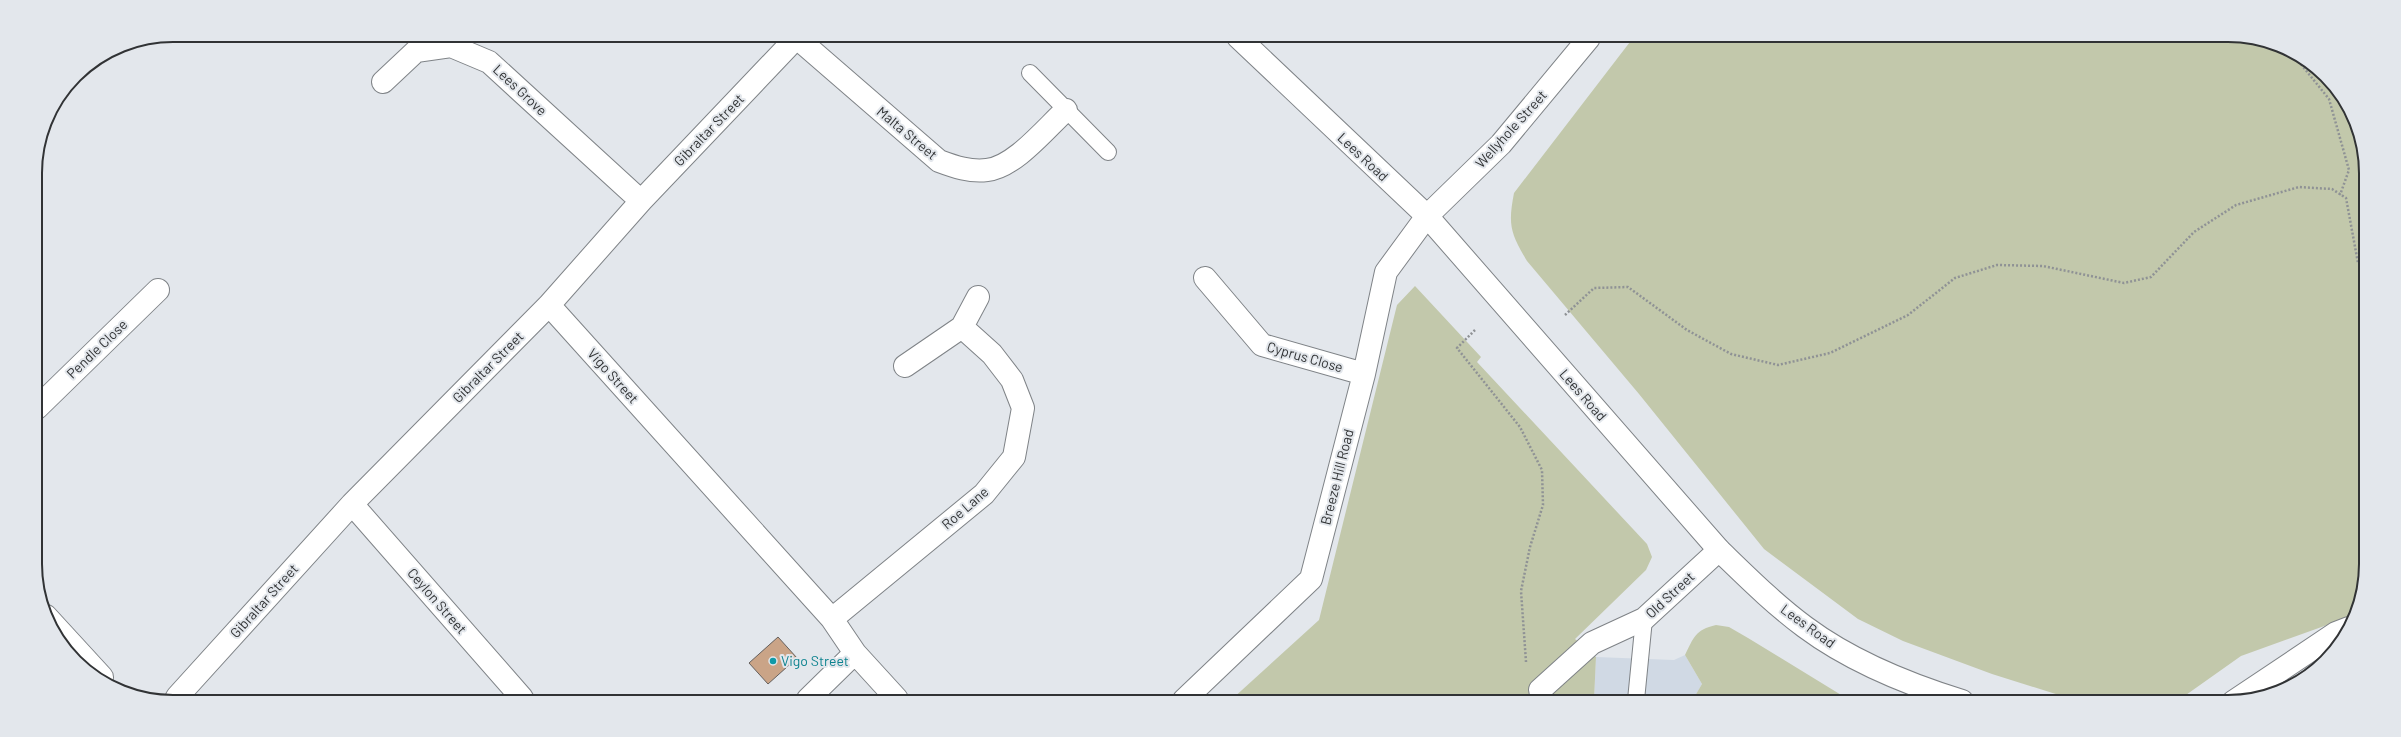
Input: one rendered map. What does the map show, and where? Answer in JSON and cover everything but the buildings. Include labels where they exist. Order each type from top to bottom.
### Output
[{"type":"street","name":"Gibraltar Street","points":[[179,695],[352,504],[549,305],[641,201],[792,42]]},
{"type":"street","name":"Malta Street","points":[[803,42],[940,161],[961,169],[988,170],[1014,158],[1066,110]]},
{"type":"street","name":"Lees Road","points":[[1243,42],[1427,216],[1719,550],[1805,628],[1833,646],[1897,678],[1945,695]]},
{"type":"street","name":"Wellyhole Street","points":[[1427,216],[1501,144],[1586,42]]},
{"type":"street","name":"Lees Grove","points":[[383,82],[416,51],[451,46],[489,62],[641,201]]},
{"type":"street","name":"Breeze Hill Road","points":[[1189,695],[1311,579],[1364,374],[1386,272],[1427,216]]},
{"type":"street","name":"Cyprus Close","points":[[1205,278],[1262,344],[1364,374]]},
{"type":"street","name":"Pendle Close","points":[[42,403],[158,290]]},
{"type":"street","points":[[905,366],[962,327],[978,296]]},
{"type":"street","name":"Vigo Street","points":[[549,305],[832,619],[855,653],[893,695]]},
{"type":"street","name":"Roe Lane","points":[[832,619],[984,494],[1014,457],[1022,408],[1012,380],[992,354],[962,327]]},
{"type":"street","name":"Ceylon Street","points":[[352,504],[519,695]]},
{"type":"street","name":"Old Street","points":[[1540,690],[1592,643],[1644,619],[1719,550]]},
{"type":"street","points":[[2246,693],[2340,631]]},
{"type":"street","points":[[62,633],[95,670]]},
{"type":"street","points":[[812,695],[855,653]]},
{"type":"lane","points":[[1030,73],[1108,152]]},
{"type":"lane","points":[[1636,695],[1644,619]]},
{"type":"path","points":[[2301,64],[2329,99],[2350,170],[2340,195]]},
{"type":"path","points":[[1565,315],[1594,288],[1628,287],[1687,330],[1731,354],[1778,365],[1830,353],[1908,315],[1955,278],[1997,265],[2044,266],[2124,283],[2151,277],[2194,232],[2236,205],[2299,187],[2332,189],[2346,198],[2359,263]]},
{"type":"path","points":[[1475,330],[1457,348],[1520,428],[1542,470],[1543,505],[1530,547],[1521,591],[1526,667]]},
{"type":"shaded area","points":[[1685,655],[1702,684],[1696,695],[1594,695],[1596,657],[1674,660]]},
{"type":"green space","points":[[1630,42],[2228,42],[2262,46],[2294,59],[2321,80],[2337,100],[2346,115],[2352,131],[2359,164],[2359,564],[2355,598],[2348,618],[2241,656],[2186,695],[2059,695],[1992,674],[1903,641],[1858,619],[1764,549],[1639,394],[1527,261],[1517,243],[1512,228],[1511,213],[1514,193]]},
{"type":"green space","points":[[1415,286],[1481,357],[1477,362],[1647,544],[1652,557],[1646,570],[1575,639],[1596,657],[1594,695],[1236,695],[1319,620],[1397,305]]},
{"type":"green space","points":[[1716,625],[1729,627],[1841,695],[1696,695],[1702,684],[1685,655],[1696,635],[1709,627]]},
{"type":"place","name":"Vigo Street","points":[[773,661]]}]
